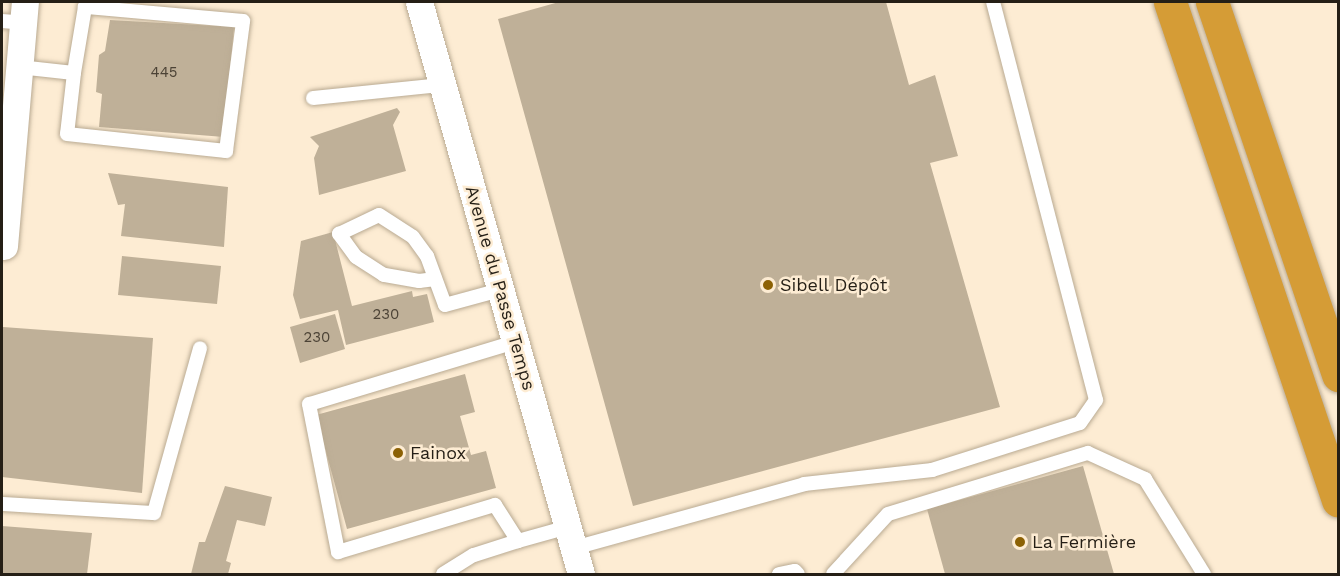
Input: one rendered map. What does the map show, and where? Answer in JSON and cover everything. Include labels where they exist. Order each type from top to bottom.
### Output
[{"type":"highway","points":[[1170,2],[1338,500]]},
{"type":"highway","points":[[1212,2],[1338,375]]},
{"type":"street","name":"Avenue du Passe Temps","points":[[419,2],[581,574]]},
{"type":"street","points":[[3,254],[7,145],[19,67],[16,15]]},
{"type":"lane","points":[[442,574],[474,555],[518,541],[571,538],[804,484],[932,470],[1080,423],[1096,400],[993,2]]},
{"type":"lane","points":[[85,7],[243,21],[226,151],[67,134],[74,73],[85,7]]},
{"type":"lane","points":[[19,67],[74,73]]},
{"type":"lane","points":[[313,98],[442,85]]},
{"type":"lane","points":[[435,279],[419,281],[384,275],[356,257],[339,234],[379,215],[413,237],[427,256],[445,306],[500,290]]},
{"type":"lane","points":[[515,342],[309,404],[338,552],[495,505],[518,541]]},
{"type":"lane","points":[[2,504],[154,513],[200,348]]},
{"type":"lane","points":[[833,574],[888,513],[1088,453],[1145,479],[1204,574]]},
{"type":"lane","points":[[779,574],[795,571],[798,574]]},
{"type":"building","name":"Sibell Dépôt","points":[[559,2],[886,2],[909,85],[935,75],[958,156],[930,163],[1000,407],[633,506],[498,19]]},
{"type":"building","points":[[110,20],[234,27],[224,137],[99,127],[102,94],[96,92],[99,55],[105,51]]},
{"type":"building","points":[[397,108],[400,112],[393,125],[406,171],[319,195],[314,158],[319,146],[310,137]]},
{"type":"building","points":[[108,173],[228,187],[224,247],[121,236],[125,204],[118,205]]},
{"type":"building","points":[[333,232],[352,306],[412,291],[413,297],[427,294],[434,322],[346,345],[338,310],[300,319],[293,295],[301,241]]},
{"type":"building","points":[[122,256],[221,266],[217,304],[118,295]]},
{"type":"building","points":[[335,314],[345,349],[300,363],[290,327]]},
{"type":"building","points":[[3,327],[153,338],[142,493],[2,477]]},
{"type":"building","name":"Fainox","points":[[465,374],[475,412],[460,416],[471,455],[486,451],[496,488],[347,529],[316,415]]},
{"type":"building","name":"La Fermière","points":[[1083,466],[1114,574],[945,574],[927,509]]},
{"type":"building","points":[[225,486],[272,497],[265,526],[237,520],[226,561],[231,563],[228,574],[191,574],[199,542],[205,542]]},
{"type":"building","points":[[2,526],[92,533],[87,574],[2,574]]},
{"type":"place","name":"Sibell Dépôt","points":[[768,285]]},
{"type":"place","name":"Fainox","points":[[398,453]]},
{"type":"place","name":"La Fermière","points":[[1020,542]]}]
